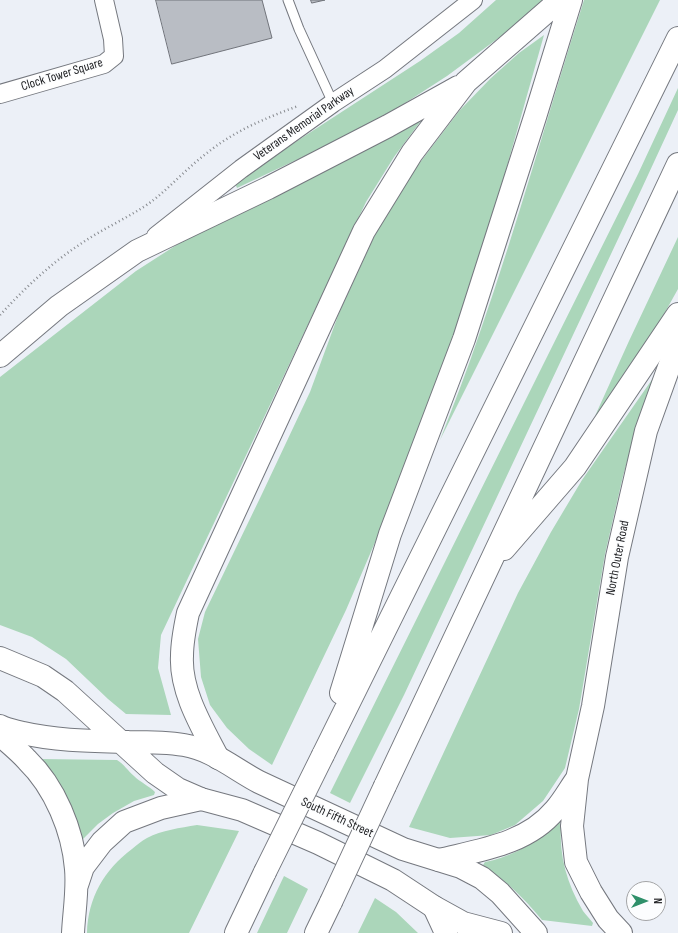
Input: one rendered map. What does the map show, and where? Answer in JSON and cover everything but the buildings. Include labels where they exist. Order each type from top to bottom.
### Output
[{"type":"main road","points":[[0,356],[59,306],[136,251],[268,188],[388,126],[466,82],[562,1]]},
{"type":"main road","points":[[323,755],[390,534],[464,339],[533,125],[562,1]]},
{"type":"main road","points":[[236,933],[678,38]]},
{"type":"main road","points":[[218,758],[191,705],[183,675],[181,657],[184,630],[188,613],[364,231],[412,153],[466,82]]},
{"type":"main road","points":[[316,933],[678,164]]},
{"type":"main road","points":[[486,570],[576,467],[678,314]]},
{"type":"main road","name":"North Outer Road","points":[[621,933],[608,919],[591,892],[576,862],[572,826],[577,779],[593,706],[619,549],[646,431],[678,342]]},
{"type":"main road","points":[[0,658],[43,676],[65,691],[155,773],[178,789],[201,799],[242,810],[318,843],[393,880],[462,924],[501,933]]},
{"type":"main road","name":"South Fifth Street","points":[[0,726],[38,736],[120,742],[160,742],[185,745],[203,750],[260,782],[403,849],[461,868],[482,878],[500,893],[536,933]]},
{"type":"main road","points":[[0,735],[28,760],[46,783],[61,808],[70,836],[76,868],[73,933]]},
{"type":"main road","points":[[439,860],[508,843],[537,827],[555,810],[577,779]]},
{"type":"main road","points":[[76,888],[83,867],[102,842],[124,822],[160,808],[201,799]]},
{"type":"main road","points":[[434,907],[446,933]]},
{"type":"street","name":"Clock Tower Square","points":[[0,94],[104,64],[114,56],[113,39],[104,0]]},
{"type":"street","name":"Veterans Memorial Parkway","points":[[136,251],[241,169],[333,102],[385,69],[473,0]]},
{"type":"lane","points":[[288,0],[299,29],[333,102]]},
{"type":"path","points":[[0,314],[50,266],[82,242],[143,208],[206,153],[231,135],[270,116],[304,103]]},
{"type":"green space","points":[[496,0],[545,0],[508,31],[447,76],[399,107],[328,145],[237,188],[235,183],[420,61],[459,33]]},
{"type":"green space","points":[[584,0],[660,0],[440,440],[471,359],[494,291]]},
{"type":"green space","points":[[544,35],[502,184],[455,334],[400,484],[346,610],[272,765],[249,749],[227,728],[210,705],[201,677],[198,639],[205,612],[310,392],[339,313],[378,228],[415,169],[460,110],[491,78],[519,53]]},
{"type":"green space","points":[[678,88],[678,110],[404,695],[350,803],[330,793],[638,174]]},
{"type":"green space","points":[[426,114],[394,157],[366,202],[161,635],[158,668],[171,715],[126,714],[66,659],[32,637],[0,625],[0,377],[136,271],[203,228]]},
{"type":"green space","points":[[678,237],[678,289],[640,357],[595,416],[629,341]]},
{"type":"green space","points":[[658,371],[640,417],[623,476],[605,554],[579,709],[565,768],[543,801],[515,825],[491,835],[450,838],[409,827],[518,593],[551,532],[582,480]]},
{"type":"green space","points":[[40,759],[117,760],[122,763],[136,778],[155,792],[154,795],[134,801],[113,813],[98,824],[83,839],[81,838],[68,798]]},
{"type":"green space","points":[[559,822],[561,825],[561,848],[568,880],[577,901],[593,923],[592,926],[542,920],[514,890],[483,865],[485,862],[501,858],[524,848],[547,833]]},
{"type":"green space","points":[[197,825],[239,831],[189,933],[87,933],[91,908],[99,886],[113,866],[122,857],[145,839],[153,835]]},
{"type":"green space","points":[[284,876],[308,889],[287,933],[257,933]]},
{"type":"green space","points":[[375,898],[396,912],[418,933],[358,933]]}]
